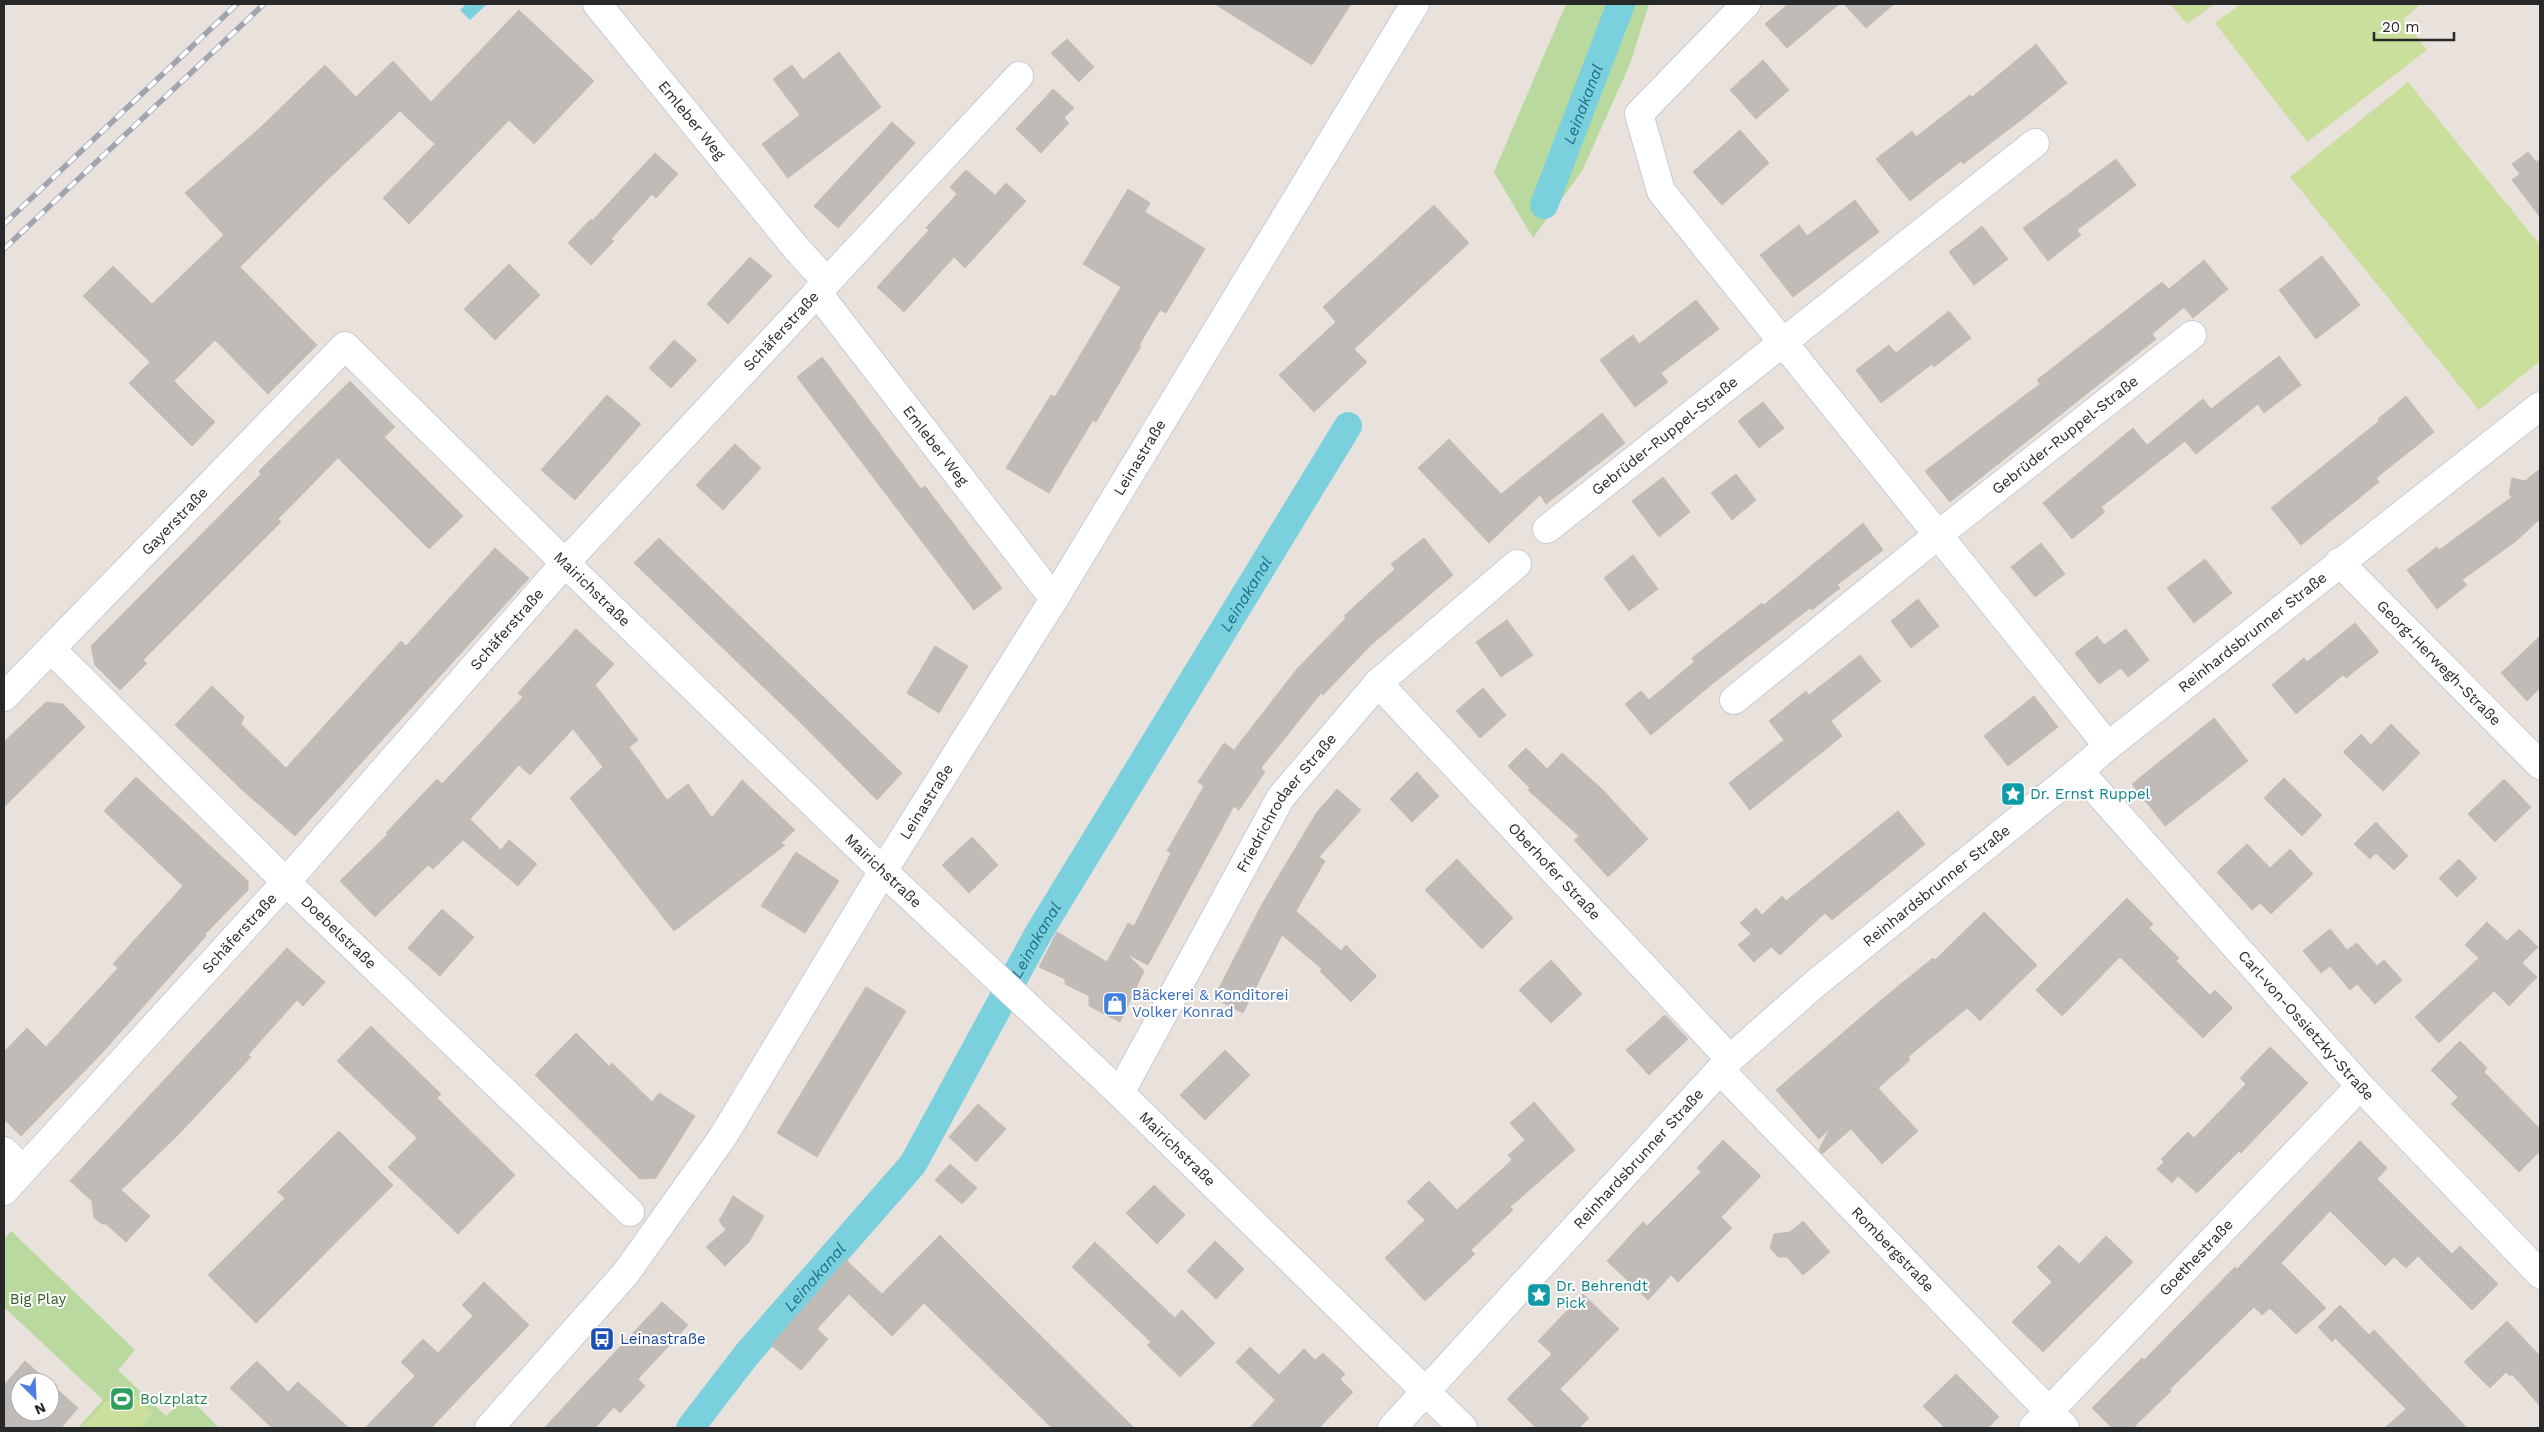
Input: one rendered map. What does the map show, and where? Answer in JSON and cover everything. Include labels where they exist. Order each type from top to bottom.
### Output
[{"type":"street","name":"Emleber Weg","points":[[597,4],[796,248],[822,287],[1054,599]]},
{"type":"street","name":"Leinastraße","points":[[489,1428],[626,1274],[722,1138],[883,871],[1054,599],[1415,4]]},
{"type":"street","points":[[1746,4],[1639,114],[1660,191],[2108,746]]},
{"type":"street","name":"Schäferstraße","points":[[4,1191],[286,882],[565,563],[1019,76]]},
{"type":"street","name":"Gebrüder-Ruppel-Straße","points":[[1547,529],[2035,143]]},
{"type":"street","name":"Gebrüder-Ruppel-Straße","points":[[1734,700],[1938,535],[2192,335]]},
{"type":"street","name":"Mairichstraße","points":[[345,346],[565,563],[883,871],[1120,1094],[1463,1428]]},
{"type":"street","name":"Gayerstraße","points":[[4,697],[345,346]]},
{"type":"street","name":"Reinhardsbrunner Straße","points":[[1392,1428],[1725,1064],[1816,983],[2108,746],[2339,562],[2540,406]]},
{"type":"street","name":"Georg-Herwegh-Straße","points":[[2339,562],[2540,765]]},
{"type":"street","name":"Friedrichrodaer Straße","points":[[1120,1094],[1281,797],[1378,683],[1517,564]]},
{"type":"street","name":"Doebelstraße","points":[[51,649],[286,882],[630,1212]]},
{"type":"street","name":"Oberhofer Straße","points":[[1378,683],[1725,1064]]},
{"type":"street","name":"Carl-von-Ossietzky-Straße","points":[[2079,771],[2360,1086],[2540,1274]]},
{"type":"street","name":"Rombergstraße","points":[[1725,1064],[2049,1423]]},
{"type":"street","name":"Goethestraße","points":[[2049,1423],[2360,1086]]},
{"type":"street","points":[[4,1151],[23,1170]]},
{"type":"shaded area","points":[[691,1415],[706,1428],[681,1428]]},
{"type":"green space","points":[[1566,4],[1649,4],[1630,64],[1582,171],[1533,238],[1494,172]]},
{"type":"green space","points":[[2170,4],[2214,4],[2187,24]]},
{"type":"green space","points":[[2241,4],[2421,4],[2403,19],[2427,50],[2307,142],[2215,23]]},
{"type":"green space","points":[[2408,82],[2540,245],[2540,361],[2479,410],[2290,177]]},
{"type":"green space","name":"Big Play","points":[[11,1231],[135,1350],[118,1370],[166,1416],[187,1395],[219,1428],[78,1428],[103,1400],[4,1307],[4,1240]]},
{"type":"green space","name":"Bolzplatz","points":[[121,1385],[153,1413],[140,1428],[82,1428]]},
{"type":"water","points":[[466,4],[487,4],[470,20],[460,10]]},
{"type":"building","points":[[1215,4],[1351,4],[1312,65]]},
{"type":"building","points":[[1788,4],[1839,4],[1787,48],[1765,24]]},
{"type":"building","points":[[1844,4],[1894,4],[1866,28]]},
{"type":"building","points":[[519,10],[594,81],[534,144],[509,120],[409,224],[383,198],[435,144],[400,111],[240,267],[317,345],[268,394],[215,340],[174,381],[215,422],[192,446],[129,383],[150,362],[83,296],[113,266],[152,304],[224,235],[185,193],[262,126],[325,65],[356,97],[393,61],[431,102]]},
{"type":"building","points":[[1067,39],[1094,67],[1079,82],[1051,53]]},
{"type":"building","points":[[2036,44],[2067,83],[1963,164],[1961,161],[1910,201],[1876,159],[1912,131],[1916,137],[1970,95],[1972,97]]},
{"type":"building","points":[[839,52],[881,107],[788,178],[762,144],[800,115],[773,79],[792,65],[803,80]]},
{"type":"building","points":[[1763,60],[1789,90],[1756,119],[1730,90]]},
{"type":"building","points":[[1053,89],[1074,108],[1064,118],[1069,123],[1041,153],[1016,129]]},
{"type":"building","points":[[892,122],[915,143],[838,228],[814,206]]},
{"type":"building","points":[[1740,130],[1769,163],[1722,205],[1693,172]]},
{"type":"building","points":[[2528,152],[2536,162],[2540,159],[2540,217],[2512,180],[2520,174],[2512,164]]},
{"type":"building","points":[[655,153],[678,174],[656,198],[652,194],[611,239],[614,241],[591,265],[568,243],[591,219],[592,221]]},
{"type":"building","points":[[2116,159],[2136,185],[2077,230],[2081,235],[2048,261],[2023,228]]},
{"type":"building","points":[[966,170],[995,195],[1006,183],[1026,201],[965,268],[954,257],[904,312],[877,287],[929,230],[926,228],[957,194],[950,187]]},
{"type":"building","points":[[1128,189],[1150,203],[1145,212],[1205,249],[1166,313],[1160,310],[1096,422],[1093,420],[1049,493],[1006,468],[1051,395],[1055,397],[1121,287],[1083,264]]},
{"type":"building","points":[[1855,200],[1879,232],[1793,297],[1760,255],[1799,225],[1807,236]]},
{"type":"building","points":[[1434,205],[1469,243],[1354,349],[1367,362],[1314,412],[1279,375],[1336,322],[1323,307]]},
{"type":"building","points":[[1982,226],[2008,259],[1974,285],[1949,252]]},
{"type":"building","points":[[2322,256],[2360,305],[2316,339],[2279,290]]},
{"type":"building","points":[[750,257],[772,276],[728,324],[707,304]]},
{"type":"building","points":[[2204,260],[2228,289],[2193,318],[2184,307],[2152,334],[2156,339],[1950,502],[1925,471],[2040,384],[2037,380],[2162,282],[2169,289]]},
{"type":"building","points":[[509,264],[540,295],[495,340],[464,309]]},
{"type":"building","points":[[1696,300],[1719,329],[1661,373],[1668,382],[1635,407],[1600,360],[1633,335],[1639,344]]},
{"type":"building","points":[[1949,311],[1971,338],[1934,367],[1932,364],[1881,403],[1856,370],[1889,345],[1896,353]]},
{"type":"building","points":[[674,340],[697,360],[671,388],[649,368]]},
{"type":"building","points":[[2279,356],[2301,385],[2264,413],[2258,404],[2196,454],[2185,441],[2101,507],[2105,512],[2072,539],[2043,503],[2133,428],[2147,445],[2203,399],[2211,409]]},
{"type":"building","points":[[822,357],[921,489],[925,486],[1002,588],[974,610],[797,377]]},
{"type":"building","points":[[350,381],[395,427],[384,437],[463,516],[429,549],[338,458],[278,519],[281,522],[143,660],[147,663],[120,690],[95,665],[91,646],[261,474],[259,471]]},
{"type":"building","points":[[607,395],[641,424],[575,500],[541,470]]},
{"type":"building","points":[[2406,396],[2434,432],[2376,478],[2379,482],[2301,545],[2271,508],[2379,421],[2378,419]]},
{"type":"building","points":[[1763,402],[1784,428],[1759,448],[1738,421]]},
{"type":"building","points":[[1602,413],[1625,443],[1546,504],[1540,495],[1489,543],[1418,468],[1449,439],[1501,494]]},
{"type":"building","points":[[735,444],[761,468],[723,510],[696,485]]},
{"type":"building","points":[[2540,469],[2540,519],[2516,541],[2462,580],[2467,585],[2437,609],[2407,570],[2437,547],[2439,550],[2512,497],[2509,494],[2512,478],[2525,481]]},
{"type":"building","points":[[1736,474],[1756,500],[1732,520],[1711,493]]},
{"type":"building","points":[[1663,477],[1690,512],[1659,537],[1632,501]]},
{"type":"building","points":[[1863,523],[1883,550],[1837,585],[1840,588],[1812,610],[1810,608],[1712,684],[1651,735],[1625,704],[1641,691],[1649,700],[1694,662],[1692,658],[1762,603],[1764,605]]},
{"type":"building","points":[[659,538],[902,773],[877,800],[800,722],[634,563]]},
{"type":"building","points":[[1424,538],[1453,575],[1371,645],[1323,695],[1321,693],[1261,768],[1265,772],[1239,810],[1234,806],[1148,965],[1127,954],[1144,971],[1120,1022],[1089,1006],[1089,996],[1065,984],[1065,979],[1039,967],[1057,932],[1107,962],[1128,923],[1134,926],[1171,853],[1167,851],[1204,786],[1198,782],[1224,743],[1234,750],[1297,669],[1346,618],[1344,616],[1395,569],[1391,564]]},
{"type":"building","points":[[2041,543],[2065,574],[2035,597],[2011,567]]},
{"type":"building","points":[[495,548],[529,578],[295,836],[240,788],[175,725],[212,686],[244,717],[241,724],[286,768],[401,641],[406,646]]},
{"type":"building","points":[[1633,555],[1658,589],[1629,611],[1604,578]]},
{"type":"building","points":[[2205,559],[2232,593],[2194,623],[2167,588]]},
{"type":"building","points":[[1918,599],[1939,626],[1911,648],[1891,621]]},
{"type":"building","points":[[1507,620],[1533,655],[1501,677],[1476,642]]},
{"type":"building","points":[[2355,623],[2379,652],[2346,678],[2343,675],[2296,714],[2272,685],[2304,658],[2307,662]]},
{"type":"building","points":[[576,629],[614,664],[595,685],[638,740],[629,747],[667,800],[688,784],[712,818],[742,780],[795,830],[781,843],[785,845],[674,931],[570,798],[603,767],[573,729],[530,775],[519,765],[470,819],[501,850],[509,840],[537,864],[518,886],[463,840],[433,869],[428,865],[375,917],[340,881],[388,834],[386,833],[437,779],[442,784],[523,697],[518,693]]},
{"type":"building","points":[[2126,629],[2149,660],[2128,677],[2121,668],[2099,684],[2075,653],[2097,636],[2104,645]]},
{"type":"building","points":[[2540,636],[2540,688],[2527,701],[2501,673]]},
{"type":"building","points":[[935,646],[968,666],[939,713],[907,693]]},
{"type":"building","points":[[1860,655],[1881,681],[1831,721],[1842,736],[1750,810],[1729,783],[1784,740],[1769,721],[1806,691],[1809,695]]},
{"type":"building","points":[[1483,688],[1506,715],[1480,738],[1456,711]]},
{"type":"building","points":[[2034,696],[2058,727],[2008,766],[1984,736]]},
{"type":"building","points":[[46,702],[63,704],[85,727],[4,807],[4,742]]},
{"type":"building","points":[[2214,718],[2248,761],[2165,826],[2132,784]]},
{"type":"building","points":[[2391,724],[2420,753],[2383,791],[2343,752],[2361,734],[2371,745]]},
{"type":"building","points":[[1526,748],[1547,769],[1562,753],[1602,789],[1648,839],[1608,877],[1574,840],[1579,836],[1528,790],[1530,788],[1508,766]]},
{"type":"building","points":[[1417,772],[1439,796],[1412,822],[1390,799]]},
{"type":"building","points":[[136,777],[248,881],[248,890],[205,934],[206,936],[101,1054],[21,1136],[4,1119],[4,1052],[27,1028],[46,1047],[118,968],[113,964],[183,886],[104,811]]},
{"type":"building","points":[[2284,778],[2322,815],[2302,836],[2264,798]]},
{"type":"building","points":[[2504,779],[2531,807],[2495,842],[2468,814]]},
{"type":"building","points":[[1337,789],[1361,810],[1319,857],[1325,861],[1296,911],[1341,951],[1346,945],[1377,976],[1351,1002],[1320,971],[1322,969],[1282,935],[1243,1013],[1214,998],[1262,904],[1317,812]]},
{"type":"building","points":[[1898,811],[1925,844],[1832,920],[1825,913],[1780,955],[1771,947],[1754,962],[1738,945],[1751,934],[1740,923],[1756,908],[1762,915],[1782,896],[1786,901]]},
{"type":"building","points":[[2376,822],[2408,856],[2394,870],[2376,853],[2370,859],[2354,844]]},
{"type":"building","points":[[972,837],[998,865],[969,893],[942,865]]},
{"type":"building","points":[[2247,844],[2270,868],[2290,849],[2313,874],[2271,914],[2260,903],[2252,910],[2217,872]]},
{"type":"building","points":[[796,852],[839,881],[805,933],[761,906]]},
{"type":"building","points":[[1457,859],[1513,918],[1482,949],[1425,890]]},
{"type":"building","points":[[2459,859],[2477,878],[2457,897],[2439,878]]},
{"type":"building","points":[[2127,898],[2153,924],[2149,928],[2179,958],[2176,961],[2210,995],[2215,990],[2233,1008],[2203,1038],[2120,957],[2062,1016],[2036,990]]},
{"type":"building","points":[[442,909],[474,937],[440,976],[408,948]]},
{"type":"building","points":[[1984,912],[2037,965],[1980,1021],[1967,1008],[1908,1057],[1910,1060],[1878,1088],[1918,1131],[1882,1164],[1851,1129],[1822,1154],[1819,1150],[1830,1128],[1819,1139],[1776,1090],[1880,1001],[1933,958],[1935,960]]},
{"type":"building","points":[[2487,922],[2507,941],[2519,929],[2538,947],[2522,963],[2537,977],[2509,1006],[2494,991],[2439,1043],[2415,1017],[2479,958],[2465,945]]},
{"type":"building","points":[[2330,929],[2347,950],[2357,943],[2377,966],[2384,960],[2402,980],[2375,1004],[2357,984],[2350,990],[2330,966],[2321,973],[2303,951]]},
{"type":"building","points":[[287,948],[325,982],[303,1006],[297,1000],[248,1055],[251,1057],[178,1135],[121,1190],[150,1216],[126,1242],[106,1224],[102,1224],[94,1218],[92,1201],[70,1181]]},
{"type":"building","points":[[1551,960],[1582,994],[1551,1023],[1519,990]]},
{"type":"building","points":[[866,987],[906,1011],[817,1157],[777,1133]]},
{"type":"building","points":[[1665,1015],[1688,1039],[1649,1075],[1626,1050]]},
{"type":"building","points":[[371,1026],[441,1094],[437,1098],[515,1175],[458,1234],[388,1167],[417,1138],[337,1061]]},
{"type":"building","points":[[576,1033],[609,1066],[612,1063],[652,1102],[659,1093],[695,1116],[656,1178],[640,1179],[535,1075]]},
{"type":"building","points":[[2460,1041],[2487,1068],[2484,1072],[2540,1129],[2540,1151],[2519,1172],[2451,1104],[2458,1097],[2431,1070]]},
{"type":"building","points":[[2270,1047],[2308,1083],[2241,1153],[2239,1151],[2197,1193],[2178,1176],[2172,1183],[2157,1169],[2164,1162],[2161,1159],[2188,1132],[2194,1138],[2246,1084],[2240,1078]]},
{"type":"building","points":[[1225,1050],[1250,1075],[1205,1120],[1180,1095]]},
{"type":"building","points":[[1534,1102],[1575,1150],[1510,1207],[1513,1210],[1471,1250],[1475,1254],[1425,1301],[1385,1258],[1425,1220],[1407,1202],[1429,1181],[1457,1210],[1512,1160],[1508,1155],[1525,1140],[1510,1123]]},
{"type":"building","points":[[978,1104],[1006,1129],[976,1162],[949,1137]]},
{"type":"building","points":[[339,1131],[393,1185],[256,1323],[208,1275],[285,1198],[278,1192]]},
{"type":"building","points":[[1723,1140],[1761,1176],[1721,1217],[1732,1228],[1678,1282],[1671,1275],[1648,1300],[1607,1261],[1643,1222],[1647,1226],[1701,1172],[1697,1168]]},
{"type":"building","points":[[2360,1141],[2387,1168],[2377,1179],[2452,1254],[2460,1246],[2498,1284],[2472,1310],[2418,1256],[2406,1268],[2394,1257],[2385,1266],[2330,1211],[2281,1263],[2326,1308],[2296,1334],[2270,1308],[2262,1315],[2254,1307],[2133,1428],[2112,1428],[2092,1408],[2142,1358],[2144,1360],[2235,1267],[2237,1269]]},
{"type":"building","points":[[950,1164],[977,1188],[962,1204],[935,1180]]},
{"type":"building","points":[[1154,1185],[1185,1215],[1157,1244],[1126,1213]]},
{"type":"building","points":[[733,1196],[764,1216],[749,1242],[725,1266],[706,1247],[726,1230],[719,1221]]},
{"type":"building","points":[[1803,1221],[1830,1252],[1803,1275],[1787,1257],[1778,1257],[1770,1248],[1774,1234],[1790,1232]]},
{"type":"building","points":[[940,1235],[1134,1428],[1052,1428],[924,1303],[892,1336],[849,1294],[817,1329],[828,1339],[801,1370],[771,1345],[846,1260],[882,1294]]},
{"type":"building","points":[[2106,1236],[2133,1262],[2043,1352],[2012,1322],[2052,1282],[2037,1267],[2059,1245],[2079,1264]]},
{"type":"building","points":[[1215,1241],[1244,1269],[1216,1299],[1187,1271]]},
{"type":"building","points":[[1095,1242],[1175,1318],[1182,1310],[1215,1343],[1180,1377],[1147,1345],[1151,1342],[1072,1267]]},
{"type":"building","points":[[484,1282],[529,1325],[431,1428],[365,1428],[415,1376],[401,1362],[423,1339],[438,1353],[473,1316],[462,1305]]},
{"type":"building","points":[[1583,1294],[1619,1329],[1560,1389],[1589,1418],[1579,1428],[1536,1428],[1507,1399],[1552,1354],[1538,1341]]},
{"type":"building","points":[[662,1302],[688,1325],[638,1379],[645,1386],[620,1413],[614,1407],[595,1428],[544,1428]]},
{"type":"building","points":[[2340,1305],[2369,1335],[2374,1330],[2467,1428],[2385,1428],[2406,1409],[2335,1338],[2332,1342],[2318,1327]]},
{"type":"building","points":[[2507,1321],[2540,1356],[2540,1406],[2512,1374],[2510,1376],[2506,1372],[2490,1388],[2464,1362]]},
{"type":"building","points":[[1250,1347],[1279,1375],[1304,1349],[1315,1360],[1323,1353],[1345,1374],[1340,1379],[1353,1392],[1319,1428],[1250,1428],[1275,1400],[1236,1362]]},
{"type":"building","points":[[25,1361],[38,1372],[15,1372]]},
{"type":"building","points":[[257,1361],[288,1392],[298,1382],[349,1428],[272,1428],[230,1388]]},
{"type":"building","points":[[1956,1374],[1999,1417],[1988,1428],[1945,1428],[1923,1406]]},
{"type":"building","points":[[10,1378],[10,1422],[60,1422],[60,1392],[78,1408],[61,1428],[4,1428],[4,1385]]},
{"type":"waterway","name":"Leinakanal","points":[[1544,205],[1621,4]]},
{"type":"waterway","name":"Leinakanal","points":[[690,1428],[747,1354],[913,1164],[1038,934],[1348,426]]},
{"type":"railway","points":[[4,224],[237,4]]},
{"type":"railway","points":[[4,249],[264,4]]},
{"type":"place","name":"Dr. Ernst Ruppel","points":[[2013,794]]},
{"type":"place","name":"Bäckerei & Konditorei Volker Konrad","points":[[1115,1004]]},
{"type":"place","name":"Dr. Behrendt Pick","points":[[1539,1295]]},
{"type":"place","name":"Leinastraße","points":[[602,1339]]},
{"type":"place","name":"Bolzplatz","points":[[122,1399]]}]
